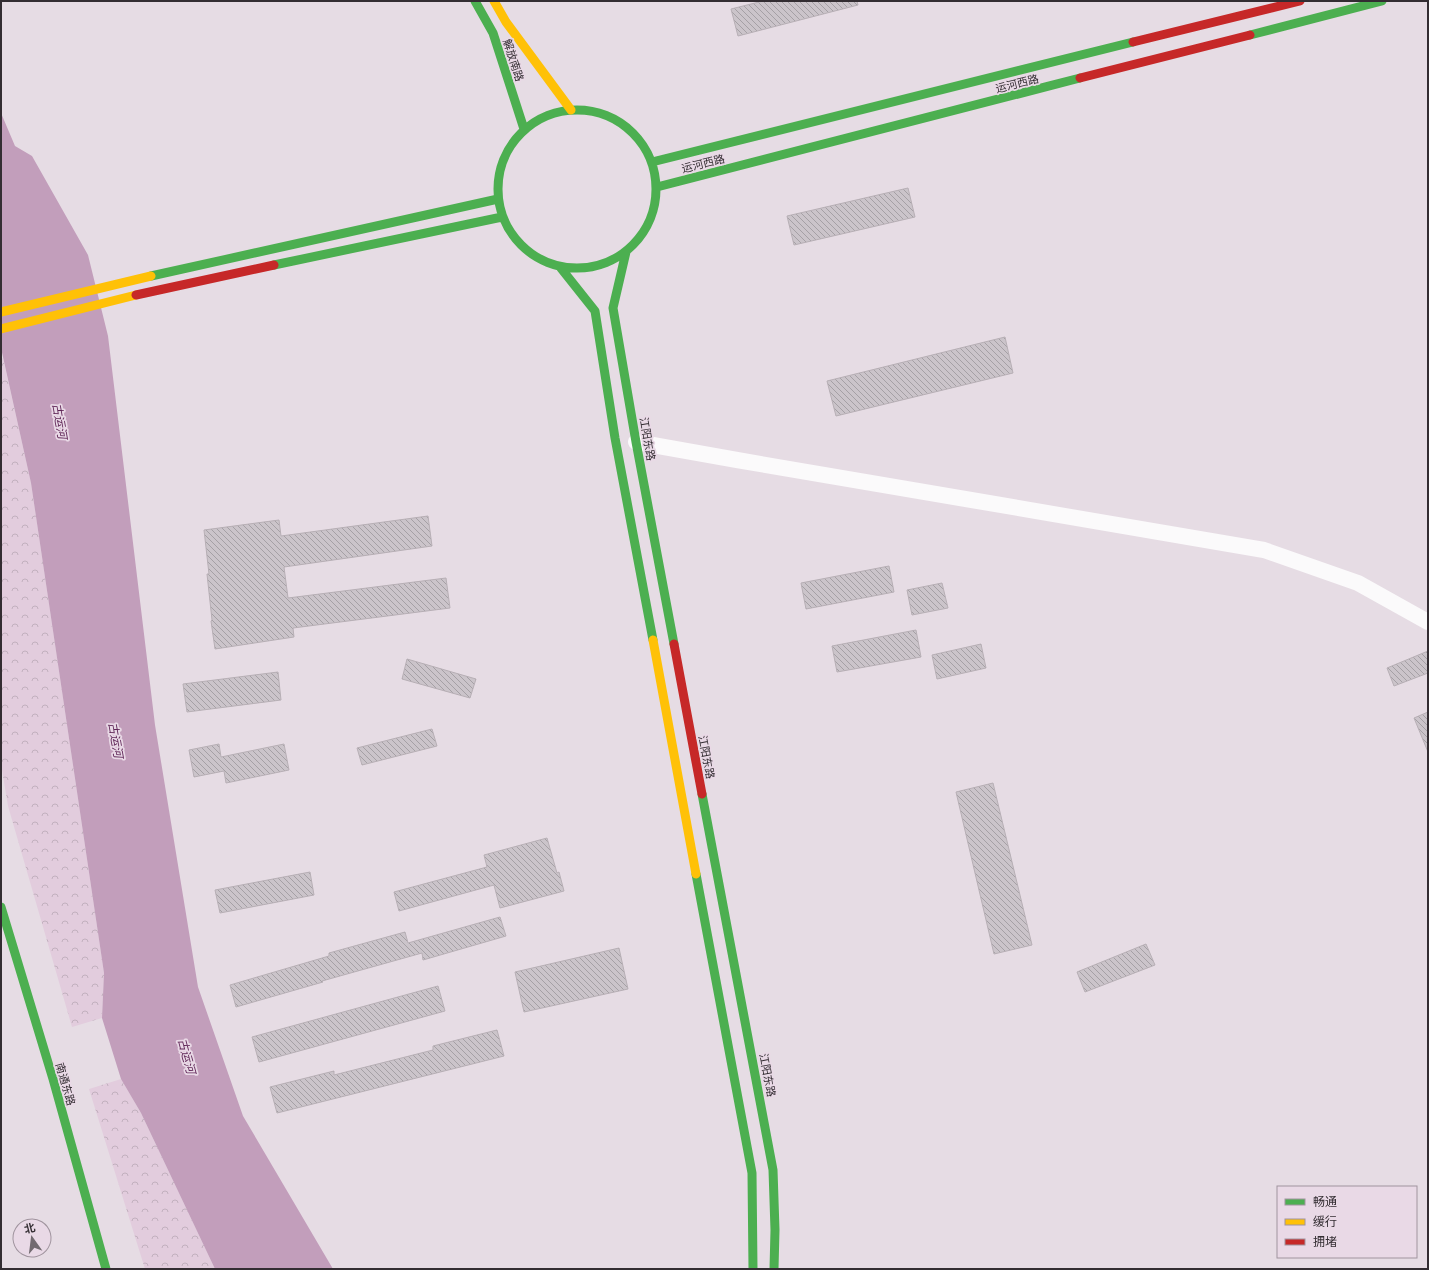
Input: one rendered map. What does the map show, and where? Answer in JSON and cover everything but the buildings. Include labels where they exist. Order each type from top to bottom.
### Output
[{"type":"main road","name":"解放南路","points":[[475,1],[493,33],[524,130]]},
{"type":"main road","name":"解放南路","points":[[494,1],[506,22],[571,110]]},
{"type":"main road","name":"运河西路","points":[[652,162],[1300,1]]},
{"type":"main road","name":"运河西路","points":[[657,187],[1382,1]]},
{"type":"main road","points":[[571,110],[597,112],[620,122],[640,139],[652,162],[657,187],[654,211],[643,234],[626,252],[608,263],[586,268],[560,267],[535,257],[515,240],[502,217],[498,199],[499,174],[508,149],[524,130],[546,116],[571,110]]},
{"type":"main road","points":[[1,312],[142,278],[498,199]]},
{"type":"main road","points":[[1,328],[146,293],[502,217]]},
{"type":"main road","name":"江阳东路","points":[[626,252],[613,308],[636,442],[773,1170],[775,1230],[774,1269]]},
{"type":"main road","points":[[560,267],[595,311],[615,438],[751,1166],[753,1269]]},
{"type":"main road","name":"南通东路","points":[[1,907],[53,1079],[106,1269]]},
{"type":"street","points":[[636,442],[1264,550],[1358,583],[1428,622]]},
{"type":"green space","points":[[3,358],[31,483],[104,973],[102,1018],[72,1027],[8,806],[1,764],[1,359]]},
{"type":"green space","points":[[121,1079],[141,1113],[215,1269],[145,1269],[89,1089]]},
{"type":"water","name":"古运河","points":[[1,113],[15,146],[32,156],[88,255],[108,336],[155,725],[198,987],[243,1116],[333,1269],[215,1269],[141,1113],[121,1079],[102,1018],[104,973],[31,483],[1,348]]},
{"type":"traffic: fast","points":[[475,1],[493,33],[524,129]]},
{"type":"traffic: fast","points":[[1250,35],[1382,1]]},
{"type":"traffic: fast","points":[[652,162],[1133,42]]},
{"type":"traffic: fast","points":[[657,187],[1080,78]]},
{"type":"traffic: fast","points":[[585,110],[600,113],[614,119],[633,133],[643,145],[653,166],[656,189],[653,212],[643,233],[633,245],[621,255],[600,265],[585,268],[569,268],[554,265],[533,255],[521,245],[511,233],[501,212],[499,204],[498,181],[501,166],[511,145],[521,133],[533,123],[554,113],[562,111],[585,110]]},
{"type":"traffic: fast","points":[[151,276],[498,199]]},
{"type":"traffic: fast","points":[[274,265],[502,217]]},
{"type":"traffic: fast","points":[[626,252],[613,308],[636,442],[674,644]]},
{"type":"traffic: fast","points":[[560,267],[595,311],[615,438],[653,640]]},
{"type":"traffic: fast","points":[[702,794],[773,1170],[775,1230],[774,1269]]},
{"type":"traffic: fast","points":[[696,874],[752,1173],[753,1269]]},
{"type":"traffic: fast","points":[[1,907],[53,1079],[106,1269]]},
{"type":"traffic: slow","points":[[494,1],[506,22],[571,110]]},
{"type":"traffic: slow","points":[[1,312],[151,276]]},
{"type":"traffic: slow","points":[[1,329],[136,295]]},
{"type":"traffic: slow","points":[[653,640],[696,874]]},
{"type":"traffic: jam","points":[[1133,42],[1300,1]]},
{"type":"traffic: jam","points":[[1080,78],[1250,35]]},
{"type":"traffic: jam","points":[[136,295],[274,265]]},
{"type":"traffic: jam","points":[[674,644],[702,794]]}]
